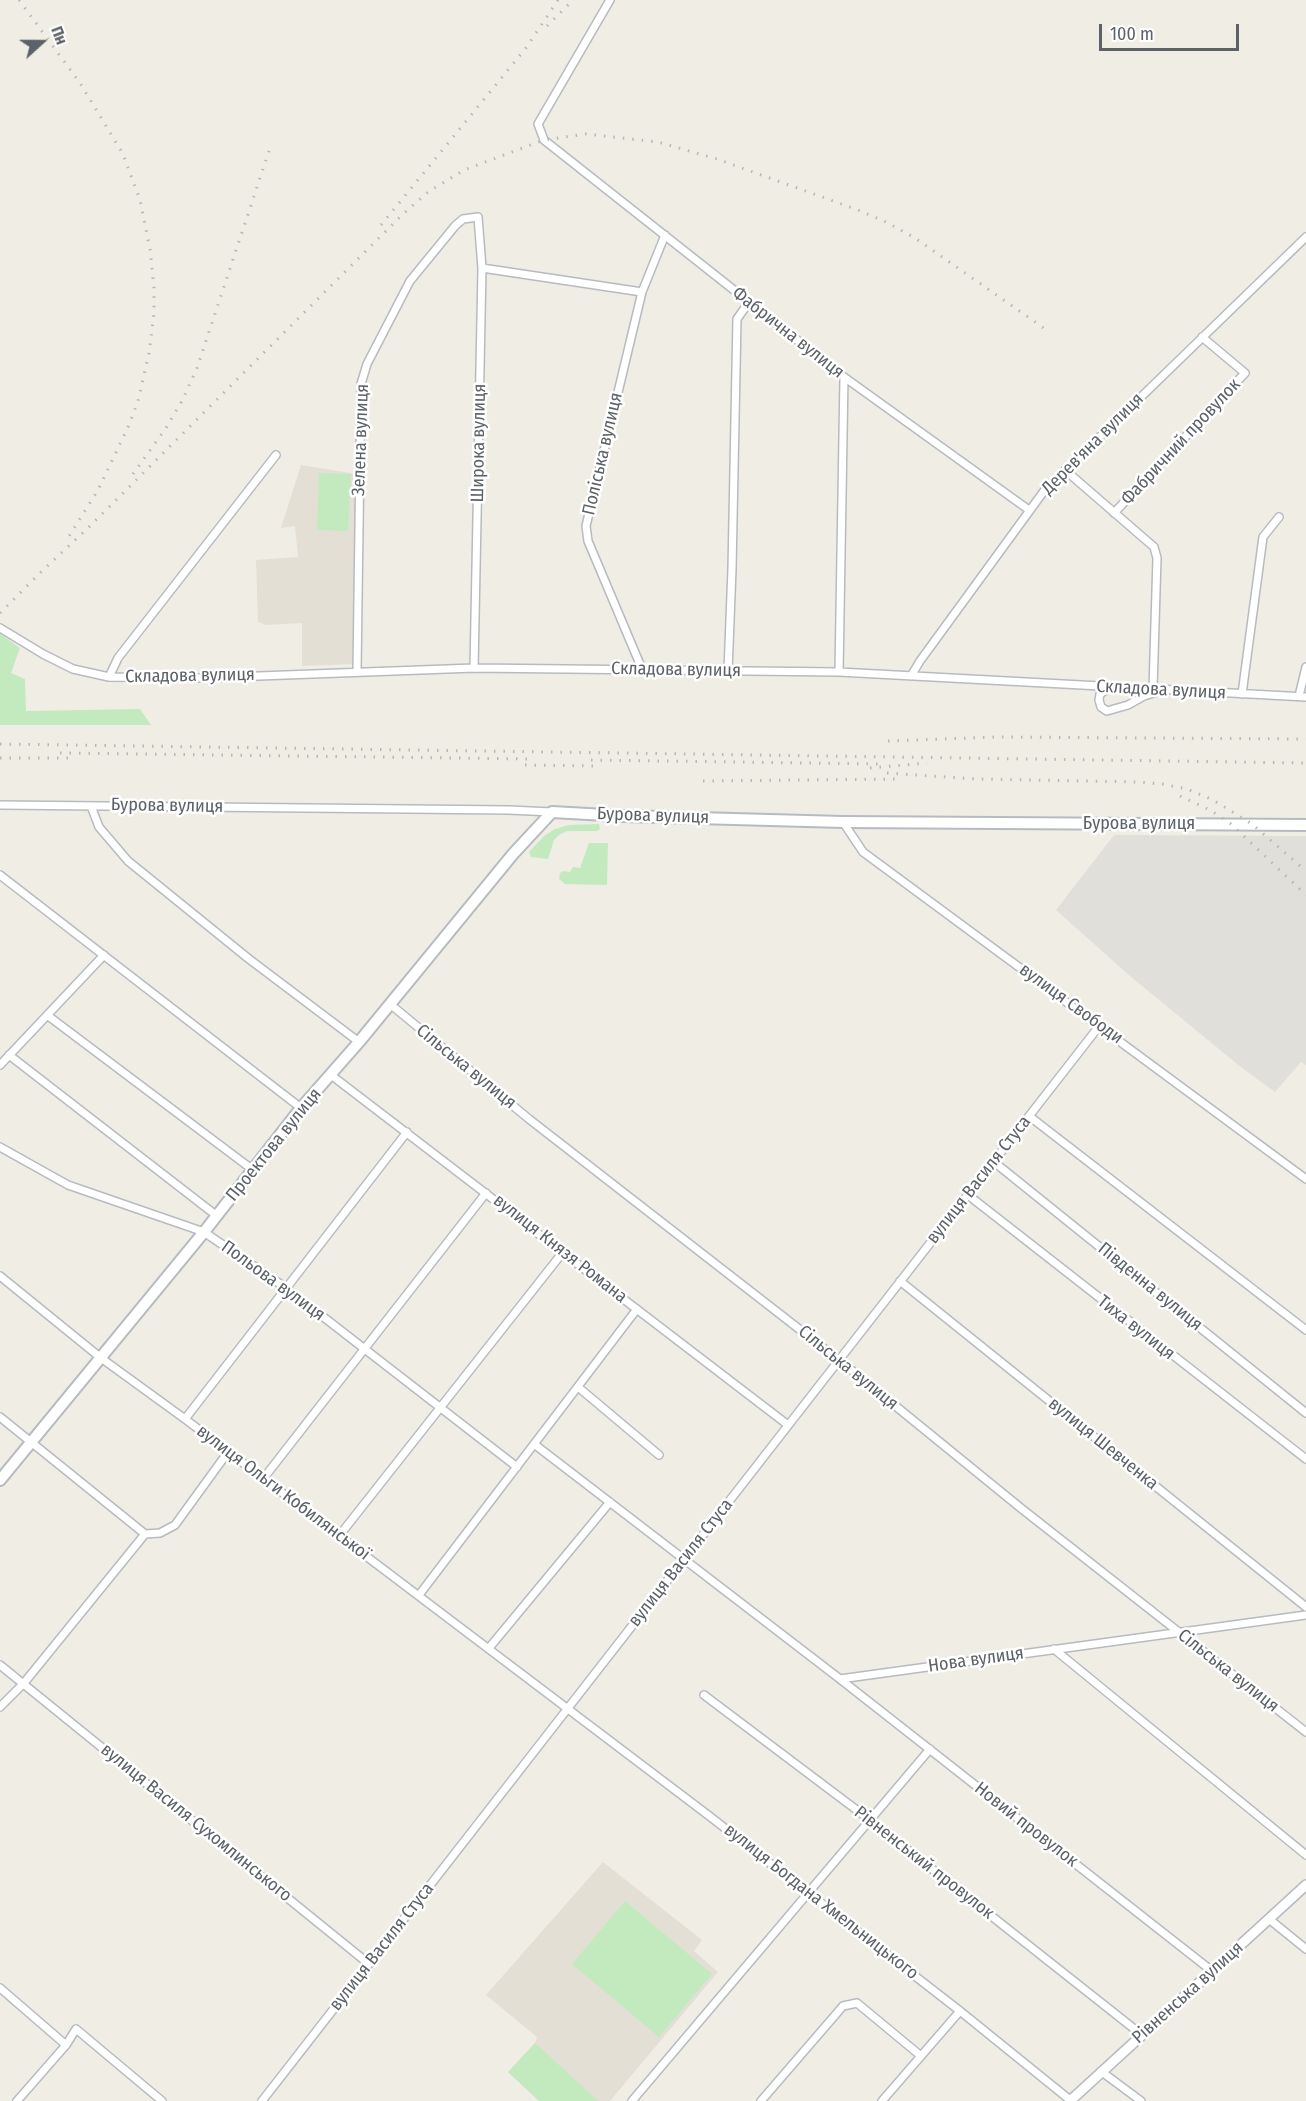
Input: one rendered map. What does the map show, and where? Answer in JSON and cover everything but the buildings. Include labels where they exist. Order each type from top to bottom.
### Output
[{"type":"main road","name":"Бурова вулиця","points":[[552,812],[843,822],[1306,825]]},
{"type":"main road","name":"Проектова вулиця","points":[[0,1480],[217,1216],[301,1108],[359,1042],[513,854],[552,812]]},
{"type":"street","name":"Фабрична вулиця","points":[[610,0],[538,124],[544,140],[844,377],[1029,510]]},
{"type":"street","name":"Широка вулиця","points":[[474,668],[482,267],[478,217]]},
{"type":"street","name":"Зелена вулиця","points":[[357,671],[361,384],[367,364],[411,281],[454,226],[464,219],[478,217]]},
{"type":"street","name":"Поліська вулиця","points":[[642,669],[588,541],[586,526],[642,292],[665,235]]},
{"type":"street","name":"Дерев'яна вулиця","points":[[911,676],[1044,491],[1306,237]]},
{"type":"street","points":[[482,267],[642,292]]},
{"type":"street","points":[[728,671],[737,319],[749,302]]},
{"type":"street","name":"Фабричний провулок","points":[[1154,689],[1157,558],[1154,547],[1114,513],[1245,374],[1202,337]]},
{"type":"street","points":[[839,672],[844,377]]},
{"type":"street","points":[[110,677],[118,658],[276,454]]},
{"type":"street","points":[[1065,470],[1114,513]]},
{"type":"street","name":"Складова вулиця","points":[[1242,694],[1263,537],[1278,517]]},
{"type":"street","name":"Складова вулиця","points":[[0,628],[73,669],[110,677],[205,678],[474,668],[839,672],[1303,697]]},
{"type":"street","points":[[1303,697],[1306,667]]},
{"type":"street","points":[[1119,688],[1108,689],[1100,694],[1101,707],[1107,711],[1114,710],[1162,690]]},
{"type":"street","name":"Бурова вулиця","points":[[0,805],[552,812]]},
{"type":"street","points":[[91,806],[99,826],[128,861],[249,959],[359,1042]]},
{"type":"street","name":"вулиця Свободи","points":[[843,822],[863,852],[1306,1179]]},
{"type":"street","points":[[0,875],[301,1108]]},
{"type":"street","points":[[0,1065],[104,956]]},
{"type":"street","name":"Сільська вулиця","points":[[390,1004],[529,1119],[839,1360],[1177,1632],[1306,1732]]},
{"type":"street","points":[[46,1015],[253,1170]]},
{"type":"street","name":"вулиця Василя Стуса","points":[[262,2101],[1100,1025]]},
{"type":"street","points":[[9,1055],[217,1216]]},
{"type":"street","name":"вулиця Князя Романа","points":[[331,1075],[788,1425]]},
{"type":"street","points":[[1029,1116],[1306,1330]]},
{"type":"street","points":[[185,1419],[407,1132]]},
{"type":"street","name":"Польова вулиця","points":[[0,1147],[68,1185],[204,1232],[286,1288],[517,1467]]},
{"type":"street","name":"Південна вулиця","points":[[994,1162],[1306,1413]]},
{"type":"street","points":[[263,1479],[486,1193]]},
{"type":"street","name":"Тиха вулиця","points":[[968,1195],[1306,1459]]},
{"type":"street","points":[[339,1536],[563,1252]]},
{"type":"street","name":"вулиця Ольги Кобилянської","points":[[0,1276],[101,1358],[568,1708]]},
{"type":"street","name":"вулиця Шевченка","points":[[900,1281],[1306,1607]]},
{"type":"street","points":[[419,1595],[637,1309]]},
{"type":"street","points":[[578,1387],[659,1455]]},
{"type":"street","points":[[0,1418],[145,1534],[160,1533],[175,1525],[228,1452]]},
{"type":"street","points":[[534,1444],[840,1679]]},
{"type":"street","points":[[489,1648],[610,1502]]},
{"type":"street","points":[[0,1707],[24,1683],[145,1534]]},
{"type":"street","name":"Нова вулиця","points":[[840,1679],[1306,1615]]},
{"type":"street","points":[[1054,1649],[1306,1855]]},
{"type":"street","name":"вулиця Василя Сухомлинського","points":[[0,1665],[369,1964]]},
{"type":"street","name":"Новий провулок","points":[[840,1679],[1212,1971]]},
{"type":"street","name":"Рівненський провулок","points":[[704,1695],[870,1820],[1142,2035]]},
{"type":"street","name":"вулиця Богдана Хмельницького","points":[[568,1708],[960,2011],[1070,2101]]},
{"type":"street","points":[[632,2101],[930,1749]]},
{"type":"street","name":"Рівненська вулиця","points":[[1070,2101],[1306,1885]]},
{"type":"street","points":[[1269,1919],[1306,1949]]},
{"type":"street","points":[[0,1988],[66,2045]]},
{"type":"street","points":[[762,2101],[843,2006],[857,2002],[921,2056]]},
{"type":"street","points":[[882,2101],[960,2011]]},
{"type":"street","points":[[16,2101],[66,2045],[76,2029],[162,2101]]},
{"type":"street","points":[[1102,2072],[1141,2101]]},
{"type":"shaded area","points":[[301,465],[356,474],[354,664],[302,666],[302,623],[266,625],[258,622],[256,560],[298,557],[295,526],[281,528]]},
{"type":"shaded area","points":[[1114,835],[1306,836],[1306,1065],[1301,1062],[1275,1092],[1242,1068],[1130,976],[1056,910]]},
{"type":"shaded area","points":[[603,1862],[702,1940],[694,1951],[718,1972],[610,2101],[539,2101],[508,2072],[535,2043],[537,2037],[486,1995]]},
{"type":"green space","points":[[319,473],[351,474],[348,531],[317,530]]},
{"type":"green space","points":[[0,634],[20,648],[11,673],[25,679],[26,711],[140,709],[151,725],[0,725]]},
{"type":"green space","points":[[599,824],[600,829],[597,831],[567,831],[559,835],[554,840],[548,859],[531,857],[529,852],[544,836],[555,829],[569,825]]},
{"type":"green space","points":[[589,843],[608,843],[607,885],[565,884],[559,879],[560,873],[570,872],[573,867],[580,868]]},
{"type":"green space","points":[[625,1901],[712,1974],[659,2037],[572,1964]]},
{"type":"green space","points":[[535,2043],[598,2101],[539,2101],[508,2072]]},
{"type":"railway","points":[[19,0],[80,83],[123,154],[140,200],[150,249],[154,288],[154,313],[149,353],[138,401],[98,490],[66,541]]},
{"type":"railway","points":[[381,225],[526,48],[558,0]]},
{"type":"railway","points":[[547,26],[573,0]]},
{"type":"railway","points":[[0,613],[401,216],[428,192],[464,170],[544,140],[586,134],[658,142],[717,159],[858,210],[915,238],[1048,331]]},
{"type":"railway","points":[[133,474],[166,428],[182,401],[197,368],[271,145]]},
{"type":"railway","points":[[888,741],[997,737],[1306,739]]},
{"type":"railway","points":[[0,744],[1306,763]]},
{"type":"railway","points":[[60,753],[534,759]]},
{"type":"railway","points":[[0,758],[69,758]]},
{"type":"railway","points":[[591,760],[879,764]]},
{"type":"railway","points":[[870,768],[927,763]]},
{"type":"railway","points":[[525,765],[600,766]]},
{"type":"railway","points":[[887,773],[976,779],[1139,782],[1187,789],[1213,800],[1252,824],[1306,871]]},
{"type":"railway","points":[[703,781],[898,779]]},
{"type":"railway","points":[[1180,796],[1210,810],[1231,824],[1306,895]]}]
